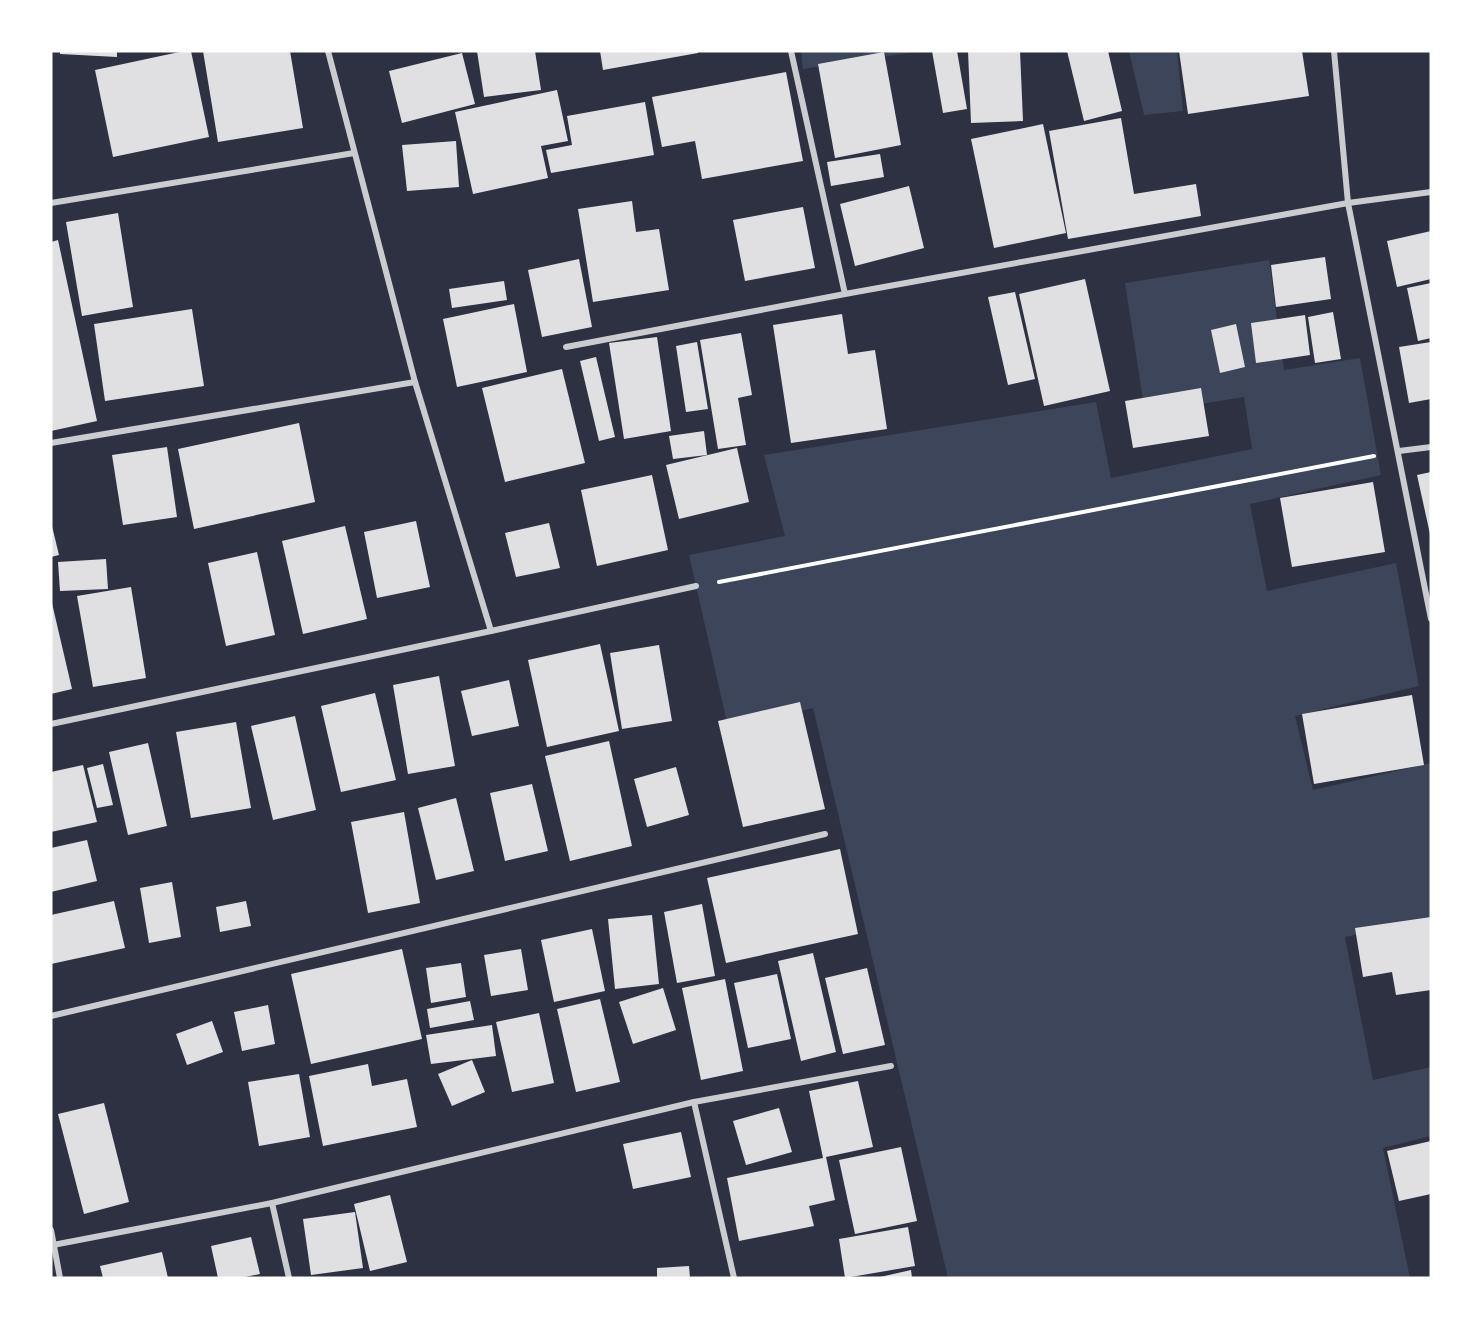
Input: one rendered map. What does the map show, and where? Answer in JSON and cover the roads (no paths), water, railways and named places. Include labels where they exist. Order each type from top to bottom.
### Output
[{"type":"street","points":[[328,51],[415,382],[491,631]]},
{"type":"street","points":[[790,51],[845,294]]},
{"type":"street","points":[[1334,51],[1348,203],[1431,619]]},
{"type":"street","points":[[51,203],[354,153]]},
{"type":"street","points":[[566,347],[1348,203],[1431,192]]},
{"type":"street","points":[[51,442],[415,382]]},
{"type":"street","points":[[1399,451],[1431,447]]},
{"type":"street","points":[[51,724],[696,586]]},
{"type":"street","points":[[51,1016],[825,834]]},
{"type":"street","points":[[53,1245],[272,1203],[694,1102],[891,1066]]},
{"type":"street","points":[[694,1102],[734,1278]]},
{"type":"street","points":[[272,1203],[289,1278]]},
{"type":"street","points":[[51,1230],[60,1278]]}]
